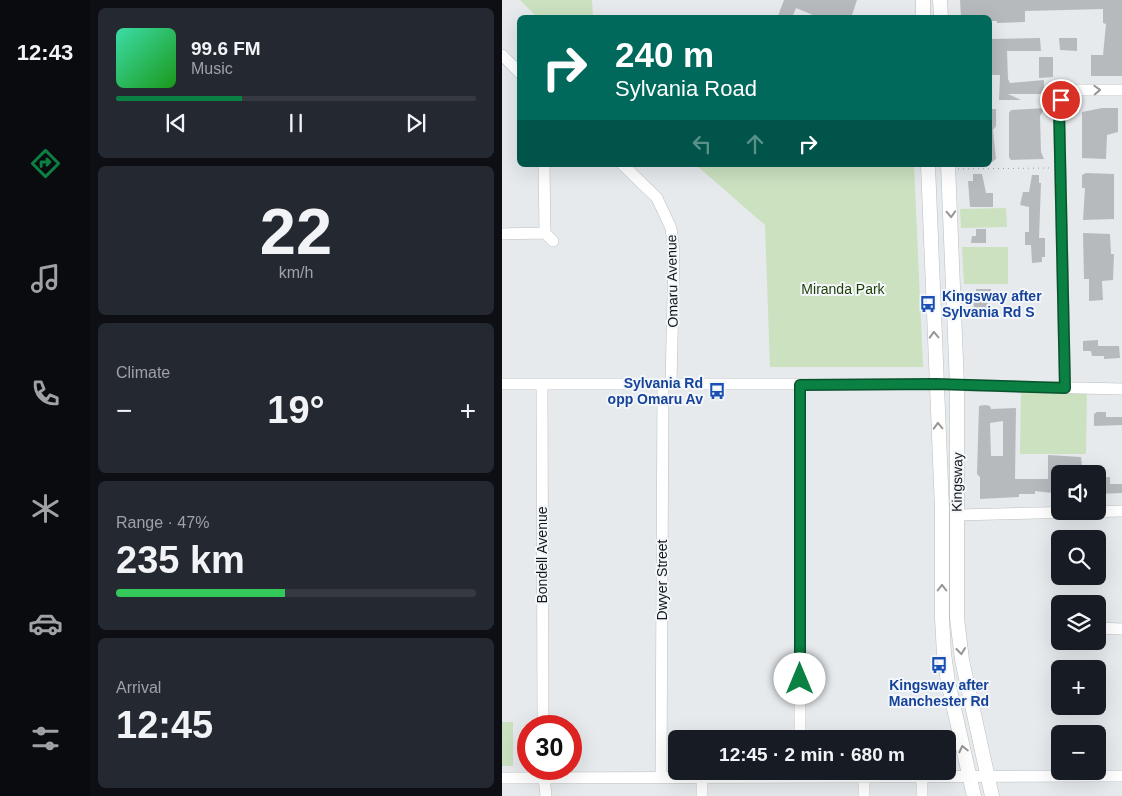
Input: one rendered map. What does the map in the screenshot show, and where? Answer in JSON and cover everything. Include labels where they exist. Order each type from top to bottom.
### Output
[{"type":"main road","points":[[923,0],[923,15]]},
{"type":"main road","points":[[940,0],[941,15]]},
{"type":"main road","name":"Kingsway","points":[[928,167],[942,509],[942,618],[944,654],[948,682],[974,796]]},
{"type":"main road","name":"Kingsway","points":[[953,167],[957,385],[957,618],[962,660],[992,796]]},
{"type":"main road","points":[[936,384],[957,385]]},
{"type":"street","points":[[502,55],[517,70]]},
{"type":"street","points":[[1065,388],[1059,108],[1066,94],[1072,90],[1122,90]]},
{"type":"street","points":[[502,234],[549,237],[544,167]]},
{"type":"street","name":"Omaru Avenue","points":[[625,167],[657,198],[671,228],[674,251],[667,384]]},
{"type":"street","points":[[502,384],[936,384]]},
{"type":"street","name":"Bondell Avenue","points":[[542,384],[543,715]]},
{"type":"street","name":"Dwyer Street","points":[[661,777],[667,384]]},
{"type":"street","points":[[800,385],[800,730]]},
{"type":"street","points":[[957,385],[1122,389]]},
{"type":"street","points":[[957,515],[1122,511]]},
{"type":"street","points":[[1106,628],[1122,629]]},
{"type":"street","points":[[582,774],[668,777]]},
{"type":"street","points":[[502,778],[517,776]]},
{"type":"street","points":[[956,777],[1122,776]]},
{"type":"street","points":[[545,780],[546,796]]},
{"type":"street","points":[[702,780],[702,796]]},
{"type":"street","points":[[864,780],[864,796]]},
{"type":"street","points":[[922,780],[922,796]]},
{"type":"path","points":[[953,167],[1060,168]]},
{"type":"green space","points":[[520,0],[592,0],[593,15],[535,15]]},
{"type":"green space","name":"Miranda Park","points":[[698,167],[914,167],[923,367],[770,367],[765,225]]},
{"type":"green space","points":[[1006,208],[1007,227],[961,228],[960,209]]},
{"type":"green space","points":[[962,247],[1008,247],[1008,284],[964,284]]},
{"type":"green space","points":[[1021,387],[1087,389],[1086,454],[1020,454]]},
{"type":"green space","points":[[502,722],[513,722],[513,766],[502,766]]},
{"type":"building","points":[[784,0],[857,0],[852,15],[813,15],[796,8],[793,15],[778,15]]},
{"type":"building","points":[[960,0],[1122,0],[1122,76],[1091,76],[1091,55],[1103,55],[1106,24],[1103,23],[1103,9],[1025,11],[1025,22],[997,23],[997,21],[992,21],[992,15],[961,15]]},
{"type":"building","points":[[1040,38],[1041,51],[1007,51],[1008,79],[1010,83],[1044,80],[1044,94],[1008,94],[1021,100],[999,100],[1000,75],[992,75],[992,39]]},
{"type":"building","points":[[1059,38],[1077,38],[1077,51],[1060,50]]},
{"type":"building","points":[[1039,57],[1053,57],[1053,77],[1039,78]]},
{"type":"building","points":[[1045,108],[1040,116],[1041,152],[1044,159],[1011,160],[1009,157],[1009,113],[1011,110]]},
{"type":"building","points":[[1102,108],[1118,108],[1118,132],[1107,135],[1106,159],[1082,158],[1082,112]]},
{"type":"building","points":[[992,109],[996,109],[996,126],[993,130],[996,159],[992,162]]},
{"type":"building","points":[[1086,173],[1114,174],[1114,219],[1083,220],[1085,188],[1082,188],[1082,175]]},
{"type":"building","points":[[973,174],[982,174],[986,193],[993,193],[993,207],[970,207],[968,181],[973,181]]},
{"type":"building","points":[[1032,175],[1039,175],[1039,183],[1041,183],[1039,238],[1045,238],[1045,257],[1042,257],[1042,262],[1032,263],[1031,245],[1025,245],[1025,232],[1029,232],[1029,207],[1020,205],[1023,192],[1029,192]]},
{"type":"building","points":[[976,229],[986,229],[986,243],[971,243],[972,236],[976,236]]},
{"type":"building","points":[[1083,233],[1110,234],[1111,254],[1114,254],[1113,280],[1102,281],[1103,300],[1089,301],[1089,279],[1084,279]]},
{"type":"building","points":[[976,289],[991,289],[991,301],[988,301],[987,316],[976,316],[973,296],[976,296]]},
{"type":"building","points":[[1098,340],[1098,346],[1119,346],[1120,358],[1104,359],[1104,356],[1092,356],[1091,351],[1083,351],[1083,341]]},
{"type":"building","points":[[985,405],[990,406],[991,409],[1016,408],[1015,479],[1048,479],[1048,455],[1081,457],[1082,465],[1051,465],[1051,493],[1035,491],[1035,494],[1019,494],[1019,497],[980,499],[980,477],[977,474],[979,406]],"holes":[[[1003,421],[1003,456],[991,456],[990,423]]]},
{"type":"building","points":[[1106,412],[1106,417],[1122,417],[1122,425],[1094,426],[1094,414]]},
{"type":"building","points":[[1106,477],[1110,477],[1110,484],[1122,484],[1122,493],[1106,494]]},
{"type":"place","name":"Kingsway after Sylvania Rd S","points":[[928,304]]},
{"type":"place","name":"Sylvania Rd opp Omaru Av","points":[[717,391]]},
{"type":"place","name":"Kingsway after Manchester Rd","points":[[939,665]]},
{"type":"route","points":[[800,679],[800,385],[936,384],[1065,388],[1059,108],[1061,100]]}]
